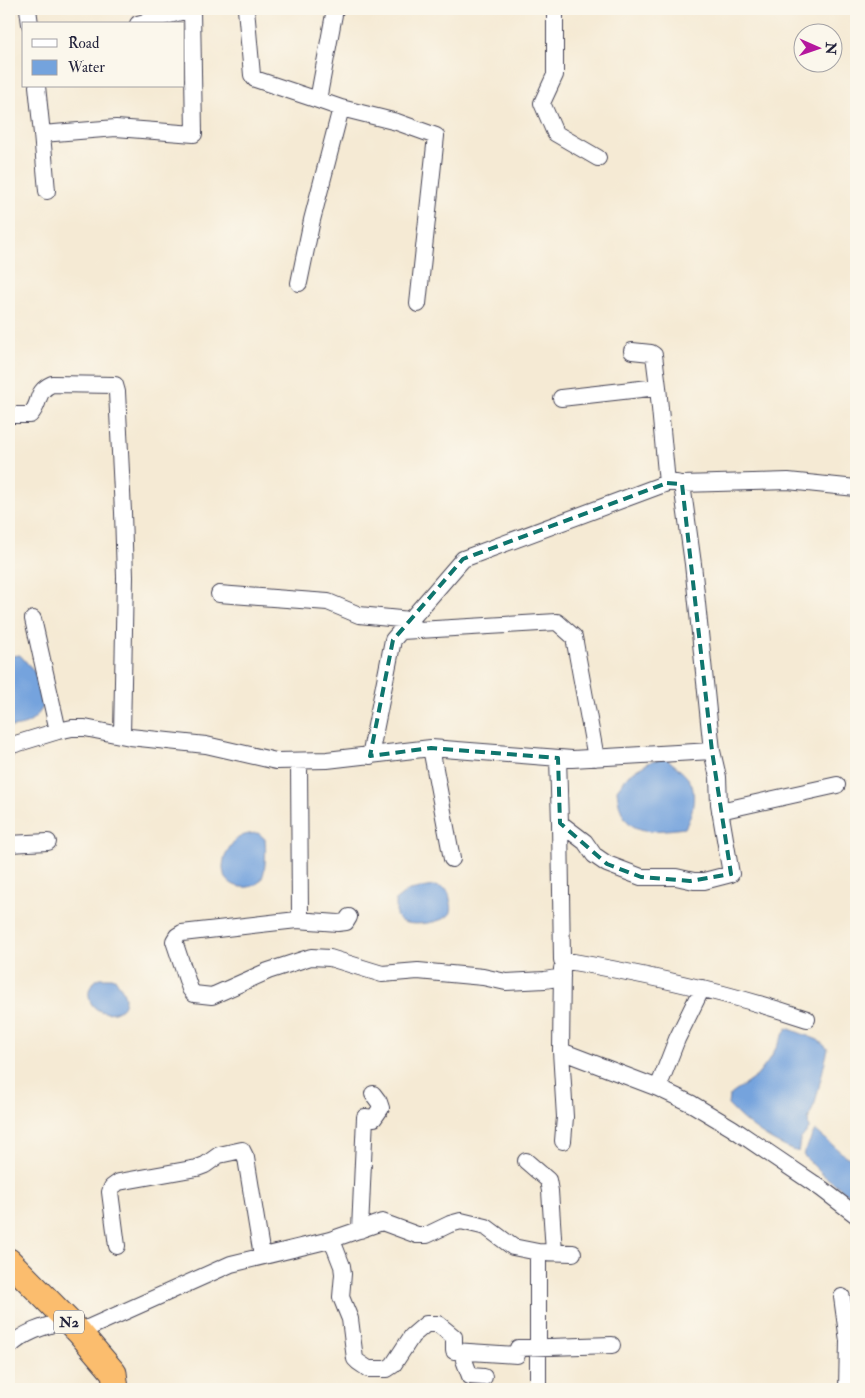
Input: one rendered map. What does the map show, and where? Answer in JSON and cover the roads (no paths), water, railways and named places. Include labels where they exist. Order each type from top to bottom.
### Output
[{"type":"highway","name":"N2","points":[[9,1261],[73,1326],[114,1373],[116,1389]]},
{"type":"street","points":[[28,9],[30,22]]},
{"type":"street","points":[[42,134],[116,128],[194,134],[191,9],[154,14],[141,22]]},
{"type":"street","points":[[246,9],[252,75],[255,80],[341,108],[397,122],[436,136],[418,304]]},
{"type":"street","points":[[318,100],[335,9]]},
{"type":"street","points":[[555,9],[555,75],[542,103],[555,134],[598,158]]},
{"type":"street","points":[[37,88],[47,191]]},
{"type":"street","points":[[299,283],[312,220],[341,108]]},
{"type":"street","points":[[560,823],[585,842],[594,855],[606,864],[641,877],[676,878],[690,881],[731,874],[720,811],[718,777],[712,751],[693,564],[675,483],[654,355],[652,353],[632,351]]},
{"type":"street","points":[[9,415],[30,415],[36,409],[44,388],[52,384],[115,386],[124,540],[122,735]]},
{"type":"street","points":[[561,398],[658,387]]},
{"type":"street","points":[[370,756],[393,640],[463,558],[675,483],[788,480],[856,488]]},
{"type":"street","points":[[219,594],[328,602],[360,615],[405,625],[557,622],[574,637],[596,758]]},
{"type":"street","points":[[33,619],[58,731]]},
{"type":"street","points":[[9,746],[58,731],[85,728],[122,735],[206,745],[276,762],[327,760],[430,748],[572,759],[712,751]]},
{"type":"street","points":[[430,748],[452,859]]},
{"type":"street","points":[[558,758],[562,960],[561,1051],[565,1117],[562,1142]]},
{"type":"street","points":[[297,920],[300,911],[299,761]]},
{"type":"street","points":[[720,811],[837,786]]},
{"type":"street","points":[[9,844],[48,842]]},
{"type":"street","points":[[349,918],[346,922],[338,923],[297,920],[182,934],[174,941],[190,989],[194,994],[212,996],[268,971],[310,957],[330,958],[382,974],[418,971],[483,977],[506,982],[562,977]]},
{"type":"street","points":[[562,960],[702,988],[769,1006],[807,1019]]},
{"type":"street","points":[[658,1088],[677,1039],[702,988]]},
{"type":"street","points":[[561,1051],[658,1088],[692,1104],[732,1128],[822,1189],[856,1215]]},
{"type":"street","points":[[360,1230],[365,1118],[374,1118],[381,1108],[380,1102],[373,1094]]},
{"type":"street","points":[[117,1246],[110,1192],[112,1187],[120,1182],[197,1168],[205,1165],[219,1154],[242,1150],[246,1158],[262,1256]]},
{"type":"street","points":[[526,1161],[548,1180],[550,1191],[538,1348],[538,1389]]},
{"type":"street","points":[[9,1346],[18,1337],[44,1326],[73,1326],[231,1264],[330,1240],[382,1222],[417,1235],[427,1235],[461,1221],[486,1227],[513,1247],[546,1252],[573,1253]]},
{"type":"street","points":[[330,1240],[342,1266],[341,1297],[350,1319],[355,1359],[358,1363],[364,1364],[368,1369],[387,1369],[393,1365],[412,1336],[426,1324],[438,1324],[454,1337],[454,1351],[517,1355],[518,1348],[612,1345]]},
{"type":"street","points":[[842,1297],[848,1340],[847,1389]]},
{"type":"street","points":[[466,1352],[464,1360],[470,1376],[484,1377]]},
{"type":"water","points":[[20,655],[34,671],[46,702],[32,721],[23,725],[9,727],[9,656]]},
{"type":"water","points":[[666,758],[684,774],[692,785],[693,807],[690,818],[685,828],[648,830],[639,828],[631,824],[624,817],[617,790],[629,774],[652,761]]},
{"type":"water","points":[[258,833],[265,839],[266,853],[262,878],[257,884],[250,887],[235,885],[228,881],[224,874],[223,864],[227,852],[240,837]]},
{"type":"water","points":[[434,886],[447,891],[452,906],[450,914],[441,920],[427,923],[412,924],[400,921],[396,915],[396,900],[409,890]]},
{"type":"water","points":[[99,978],[115,978],[125,996],[124,1005],[120,1010],[108,1013],[91,1004],[89,997],[90,988]]},
{"type":"water","points":[[787,1028],[818,1040],[828,1049],[815,1103],[808,1120],[809,1129],[800,1140],[798,1152],[760,1133],[728,1105],[729,1096],[757,1076],[770,1059]]},
{"type":"water","points":[[815,1130],[844,1155],[856,1162],[856,1200],[822,1174],[803,1155]]}]
